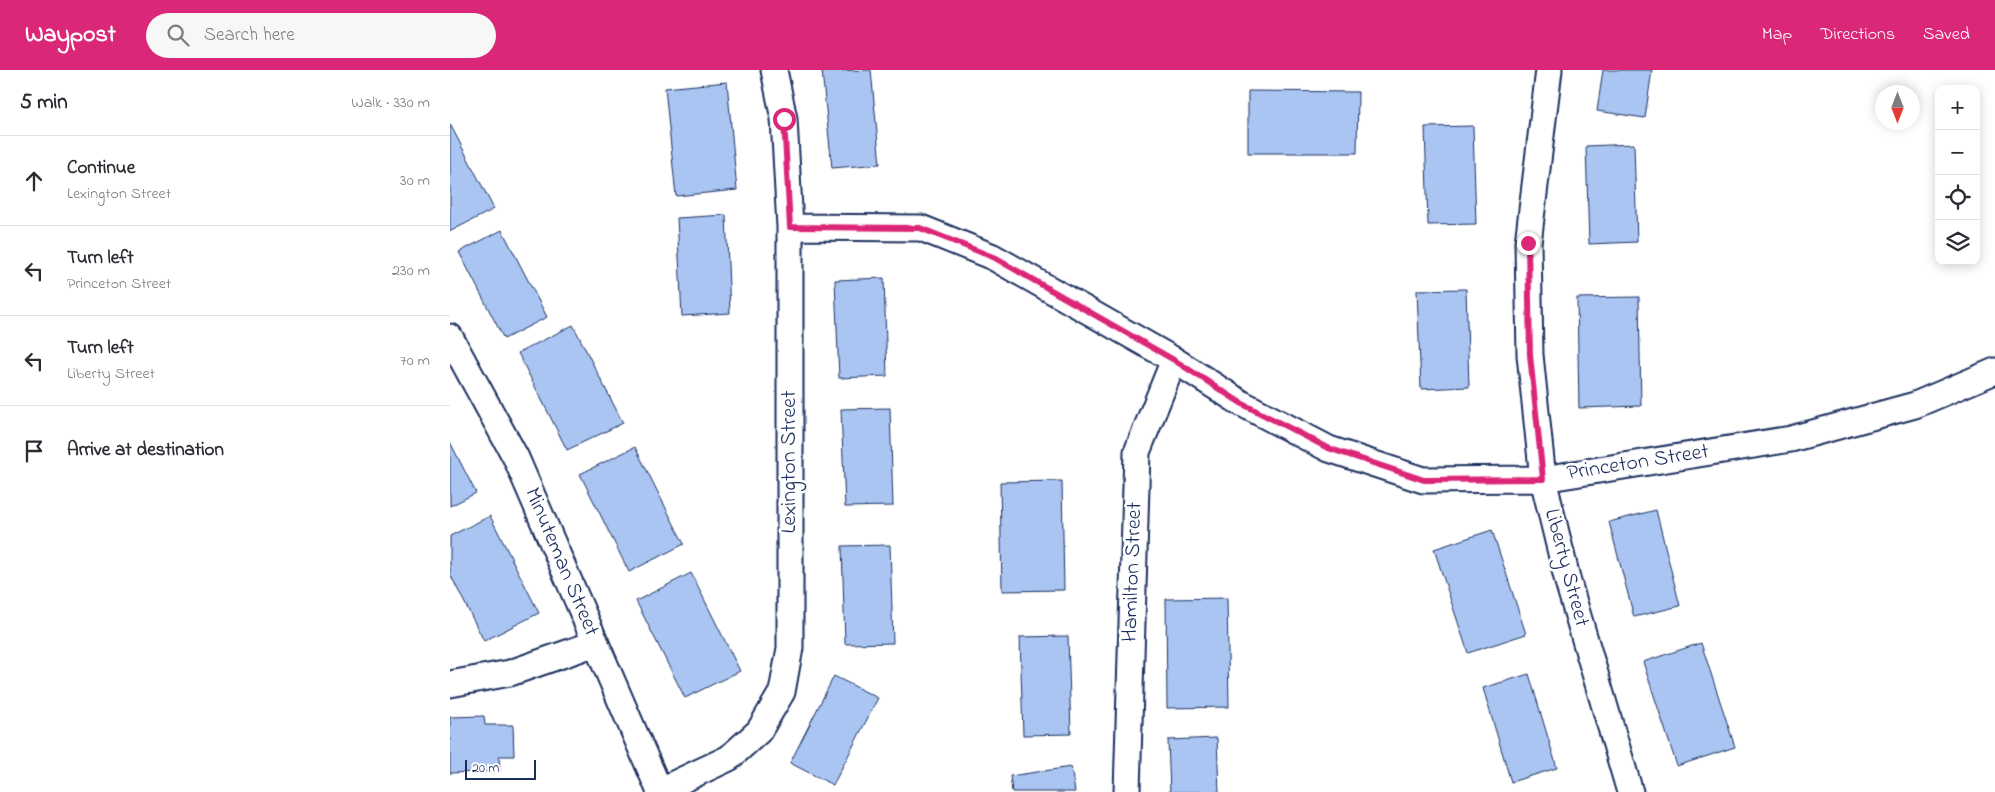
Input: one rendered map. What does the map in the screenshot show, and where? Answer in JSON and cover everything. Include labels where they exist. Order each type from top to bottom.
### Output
[{"type":"street","name":"Lexington Street","points":[[660,792],[729,758],[760,731],[782,692],[790,648],[790,227],[784,119],[774,70]]},
{"type":"street","name":"Liberty Street","points":[[1549,70],[1528,243],[1530,355],[1543,479],[1568,582],[1630,792]]},
{"type":"street","name":"Princeton Street","points":[[790,227],[920,228],[993,257],[1174,360],[1241,403],[1328,448],[1424,480],[1543,479],[1791,439],[1915,405],[1995,371]]},
{"type":"street","name":"Minuteman Street","points":[[450,337],[516,458],[660,792]]},
{"type":"street","name":"Hamilton Street","points":[[1127,792],[1136,452],[1174,360]]},
{"type":"street","points":[[450,684],[510,673],[596,643]]},
{"type":"building","points":[[871,70],[880,164],[832,168],[822,71]]},
{"type":"building","points":[[1603,70],[1652,70],[1645,118],[1597,111]]},
{"type":"building","points":[[727,82],[737,190],[676,196],[665,88]]},
{"type":"building","points":[[1248,91],[1358,92],[1357,153],[1248,153]]},
{"type":"building","points":[[450,124],[494,209],[451,231],[450,230]]},
{"type":"building","points":[[1473,126],[1476,224],[1428,225],[1425,127]]},
{"type":"building","points":[[1634,144],[1637,242],[1589,244],[1586,146]]},
{"type":"building","points":[[726,215],[730,313],[682,316],[677,218]]},
{"type":"building","points":[[502,230],[547,317],[504,339],[459,252]]},
{"type":"building","points":[[884,278],[887,376],[839,378],[835,280]]},
{"type":"building","points":[[1466,289],[1469,387],[1421,389],[1417,290]]},
{"type":"building","points":[[1639,297],[1641,406],[1579,408],[1577,298]]},
{"type":"building","points":[[573,325],[623,423],[567,450],[518,353]]},
{"type":"building","points":[[890,408],[893,506],[845,507],[841,409]]},
{"type":"building","points":[[450,442],[476,493],[450,506]]},
{"type":"building","points":[[635,447],[684,544],[629,572],[580,474]]},
{"type":"building","points":[[1062,481],[1064,590],[1002,591],[1000,482]]},
{"type":"building","points":[[1656,510],[1680,606],[1634,617],[1609,522]]},
{"type":"building","points":[[490,516],[539,613],[484,641],[450,574],[450,536]]},
{"type":"building","points":[[1492,530],[1526,634],[1468,653],[1434,549]]},
{"type":"building","points":[[890,545],[893,643],[845,644],[842,546]]},
{"type":"building","points":[[691,573],[740,671],[685,698],[636,601]]},
{"type":"building","points":[[1227,598],[1229,707],[1167,708],[1166,599]]},
{"type":"building","points":[[1068,636],[1071,734],[1023,735],[1020,637]]},
{"type":"building","points":[[1701,643],[1735,747],[1677,766],[1643,662]]},
{"type":"building","points":[[1529,674],[1557,768],[1511,782],[1483,688]]},
{"type":"building","points":[[834,676],[878,698],[833,785],[790,763]]},
{"type":"building","points":[[484,716],[485,725],[513,725],[514,756],[499,756],[500,771],[450,773],[450,717]]},
{"type":"building","points":[[1217,738],[1219,792],[1170,792],[1168,740]]},
{"type":"building","points":[[1071,767],[1075,792],[1012,792],[1010,776]]},
{"type":"route","points":[[784,119],[790,227],[920,228],[993,257],[1174,360],[1241,403],[1328,448],[1424,480],[1543,479],[1530,355],[1528,243]]}]
